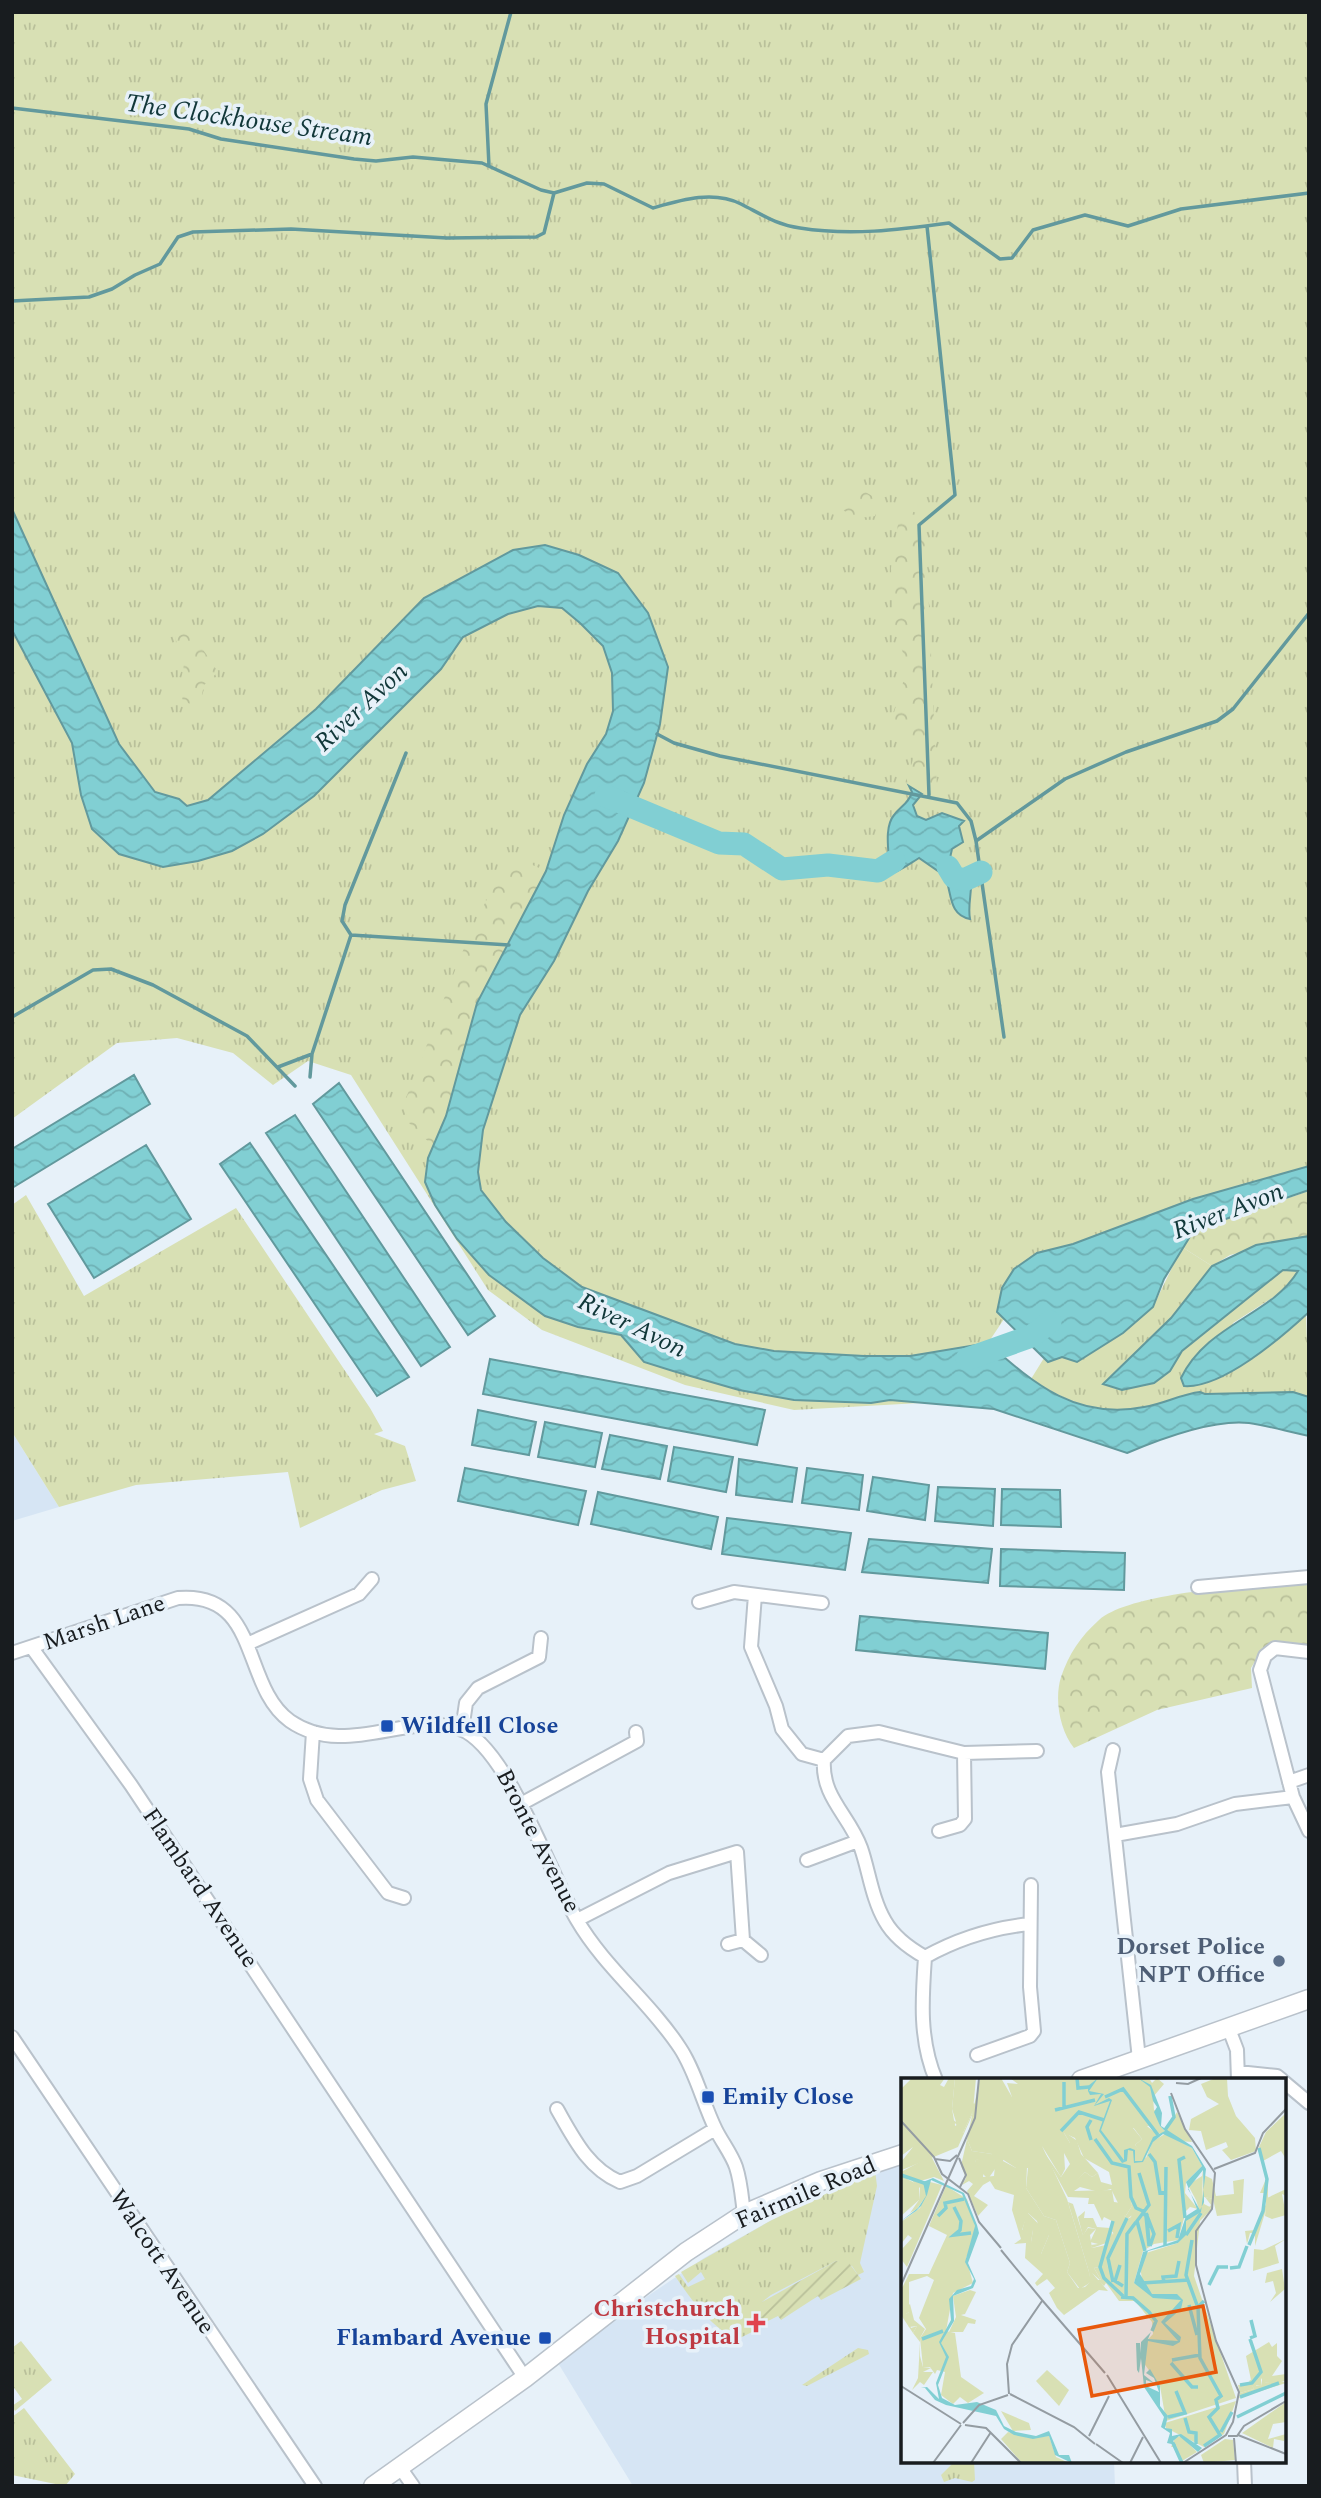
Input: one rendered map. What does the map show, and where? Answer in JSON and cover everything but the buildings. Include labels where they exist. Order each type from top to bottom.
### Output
[{"type":"main road","points":[[1087,2078],[1309,1999]]},
{"type":"main road","name":"Fairmile Road","points":[[373,2486],[525,2378],[686,2252],[744,2214],[821,2181],[901,2155]]},
{"type":"street","points":[[1198,1587],[1309,1577]]},
{"type":"street","points":[[372,1579],[359,1594],[247,1644],[273,1702],[289,1720],[313,1732],[344,1737],[439,1726],[462,1730],[466,1703],[478,1688],[539,1657],[541,1638]]},
{"type":"street","points":[[699,1602],[734,1592],[822,1602]]},
{"type":"street","points":[[755,1595],[751,1647],[782,1729],[802,1754],[824,1760]]},
{"type":"street","name":"Marsh Lane","points":[[12,1653],[178,1598],[197,1596],[225,1610],[236,1622],[247,1644]]},
{"type":"street","name":"Flambard Avenue","points":[[32,1648],[131,1785],[525,2378]]},
{"type":"street","points":[[1309,1652],[1275,1648],[1265,1656],[1260,1670],[1293,1797],[1309,1831]]},
{"type":"street","name":"Bronte Avenue","points":[[462,1730],[494,1756],[577,1920],[597,1950],[642,1999],[681,2049],[715,2129],[736,2167],[744,2214]]},
{"type":"street","points":[[313,1732],[310,1779],[317,1800],[387,1893],[404,1898]]},
{"type":"street","points":[[519,1805],[637,1741],[636,1732]]},
{"type":"street","points":[[925,1957],[905,1945],[885,1921],[858,1841],[829,1794],[823,1773],[824,1760],[848,1736],[879,1732],[964,1753],[1037,1751]]},
{"type":"street","points":[[1112,1750],[1108,1772],[1139,2059]]},
{"type":"street","points":[[939,1831],[960,1825],[965,1819],[964,1753]]},
{"type":"street","points":[[1289,1782],[1309,1775]]},
{"type":"street","points":[[1115,1835],[1177,1824],[1235,1804],[1293,1797]]},
{"type":"street","points":[[807,1860],[858,1841]]},
{"type":"street","points":[[577,1920],[669,1872],[741,1851],[743,1940],[761,1955]]},
{"type":"street","points":[[977,2055],[1030,2036],[1034,2031],[1030,1987],[1031,1885]]},
{"type":"street","points":[[925,1957],[951,1943],[991,1928],[1030,1924]]},
{"type":"street","points":[[728,1944],[743,1940]]},
{"type":"street","points":[[925,1957],[921,2010],[925,2043],[935,2078]]},
{"type":"street","points":[[1229,2029],[1237,2050],[1238,2076],[1280,2078]]},
{"type":"street","name":"Walcott Avenue","points":[[12,2037],[315,2486]]},
{"type":"street","points":[[1286,2084],[1309,2103]]},
{"type":"street","points":[[557,2109],[581,2150],[603,2174],[620,2182],[638,2176],[715,2129]]},
{"type":"street","points":[[1244,2463],[1245,2486]]},
{"type":"street","points":[[399,2466],[413,2486]]},
{"type":"shaded area","points":[[12,1432],[59,1507],[12,1521]]},
{"type":"shaded area","name":"Christchurch Hospital","points":[[901,2161],[901,2463],[1114,2463],[1115,2486],[633,2486],[558,2363],[599,2329],[704,2258],[770,2221],[886,2165]]},
{"type":"green space","points":[[12,12],[1309,12],[1309,1166],[1193,1199],[1073,1244],[1037,1253],[1014,1269],[1002,1287],[997,1312],[1004,1319],[988,1343],[925,1354],[920,1403],[794,1410],[685,1385],[542,1330],[488,1290],[351,1075],[308,1061],[273,1085],[233,1053],[177,1038],[117,1043],[12,1119]]},
{"type":"green space","points":[[860,489],[876,498],[875,516],[859,518],[838,508],[839,492]]},
{"type":"green space","points":[[905,509],[925,516],[937,789],[905,783],[914,757],[912,742],[889,729],[908,666],[893,627],[891,568],[898,524]]},
{"type":"green space","points":[[180,624],[186,624],[218,672],[204,685],[201,699],[195,706],[183,701],[180,690],[185,657],[178,649],[174,631]]},
{"type":"green space","points":[[519,859],[546,871],[477,1003],[446,1116],[433,1146],[409,1123],[403,1104],[455,971],[487,899],[503,874]]},
{"type":"green space","points":[[1309,1190],[1309,1236],[1230,1255],[1212,1266],[1182,1247],[1193,1231],[1205,1223]]},
{"type":"green space","points":[[26,1195],[84,1296],[236,1208],[370,1408],[383,1431],[374,1434],[405,1446],[416,1481],[382,1490],[300,1528],[288,1472],[136,1485],[59,1507],[12,1432],[12,1205]]},
{"type":"green space","points":[[1182,1247],[1212,1266],[1171,1318],[1104,1384],[1170,1371],[1182,1351],[1283,1270],[1299,1271],[1283,1291],[1233,1323],[1217,1379],[1290,1330],[1306,1314],[1309,1397],[1293,1392],[1200,1392],[1145,1408],[1111,1410],[1094,1408],[1063,1397],[1031,1379],[1044,1358],[1048,1362],[1062,1357],[1077,1362],[1123,1333],[1153,1307]]},
{"type":"green space","points":[[1309,1581],[1309,1647],[1277,1644],[1263,1648],[1251,1668],[1252,1688],[1157,1710],[1074,1748],[1069,1741],[1060,1714],[1058,1695],[1061,1677],[1081,1639],[1099,1620],[1116,1610],[1139,1602],[1168,1596],[1231,1587]]},
{"type":"green space","points":[[875,2170],[877,2186],[860,2263],[864,2272],[858,2275],[852,2266],[836,2261],[771,2295],[762,2302],[762,2327],[736,2340],[717,2327],[675,2276],[679,2274],[688,2287],[705,2279],[701,2272],[688,2283],[681,2272],[770,2221]]},
{"type":"green space","points":[[836,2261],[849,2263],[861,2279],[821,2300],[818,2296],[781,2320],[778,2316],[760,2325],[762,2302]]},
{"type":"green space","points":[[21,2341],[52,2380],[15,2411],[12,2406],[22,2399],[12,2385],[12,2348]]},
{"type":"green space","points":[[858,2348],[868,2350],[869,2354],[807,2386],[802,2385]]},
{"type":"green space","points":[[24,2408],[75,2474],[65,2486],[12,2475],[12,2417]]},
{"type":"green space","points":[[953,2463],[974,2463],[975,2480],[972,2482],[955,2478],[944,2482],[941,2475]]},
{"type":"water","points":[[12,509],[119,744],[155,792],[179,799],[187,806],[208,800],[316,709],[424,598],[513,550],[545,545],[579,555],[618,573],[648,613],[668,667],[660,724],[644,783],[618,841],[588,891],[554,961],[520,1015],[483,1130],[478,1172],[481,1190],[506,1222],[543,1258],[582,1287],[735,1344],[774,1351],[910,1356],[988,1343],[1023,1373],[1058,1396],[1098,1408],[1120,1410],[1144,1407],[1200,1392],[1293,1392],[1309,1397],[1309,1436],[1249,1423],[1220,1424],[1187,1431],[1127,1453],[994,1409],[890,1400],[871,1403],[794,1400],[739,1390],[644,1362],[621,1335],[578,1327],[545,1316],[489,1275],[457,1239],[435,1205],[425,1182],[428,1158],[446,1116],[477,1003],[546,871],[564,815],[587,764],[606,734],[613,711],[612,673],[603,646],[562,608],[538,606],[508,614],[463,637],[441,669],[314,796],[263,834],[232,851],[163,867],[119,854],[92,829],[81,795],[72,743],[12,630]]},
{"type":"water","points":[[909,786],[922,794],[913,805],[917,816],[926,820],[942,813],[964,821],[959,826],[963,842],[952,849],[950,858],[955,870],[970,875],[970,919],[963,917],[954,908],[945,876],[919,858],[888,875],[866,873],[869,867],[889,860],[889,825],[911,796]]},
{"type":"water","points":[[134,1075],[150,1104],[12,1188],[12,1149]]},
{"type":"water","points":[[339,1083],[495,1316],[468,1335],[313,1104]]},
{"type":"water","points":[[295,1115],[450,1347],[421,1366],[266,1133]]},
{"type":"water","points":[[250,1143],[409,1377],[377,1396],[220,1164]]},
{"type":"water","points":[[146,1145],[191,1219],[94,1278],[48,1204]]},
{"type":"water","points":[[1309,1166],[1309,1190],[1194,1230],[1164,1279],[1153,1307],[1123,1333],[1077,1362],[1062,1357],[1048,1362],[997,1312],[1002,1288],[1014,1269],[1037,1253],[1073,1244],[1193,1199]]},
{"type":"water","points":[[1309,1236],[1309,1312],[1251,1360],[1199,1385],[1184,1386],[1181,1378],[1207,1344],[1272,1299],[1298,1271],[1283,1270],[1182,1351],[1170,1371],[1154,1383],[1122,1390],[1103,1384],[1171,1318],[1212,1266],[1256,1245]]},
{"type":"water","points":[[490,1359],[765,1410],[757,1445],[483,1394]]},
{"type":"water","points":[[478,1410],[536,1422],[529,1455],[472,1445]]},
{"type":"water","points":[[545,1422],[602,1433],[595,1467],[538,1457]]},
{"type":"water","points":[[610,1435],[667,1446],[660,1479],[602,1469]]},
{"type":"water","points":[[674,1447],[733,1457],[726,1492],[668,1481]]},
{"type":"water","points":[[739,1459],[797,1468],[792,1502],[736,1495]]},
{"type":"water","points":[[465,1468],[586,1491],[578,1525],[458,1501]]},
{"type":"water","points":[[807,1468],[863,1475],[859,1510],[802,1503]]},
{"type":"water","points":[[873,1477],[929,1485],[925,1520],[867,1511]]},
{"type":"water","points":[[938,1487],[995,1489],[993,1526],[935,1521]]},
{"type":"water","points":[[1002,1489],[1060,1490],[1061,1527],[1001,1525]]},
{"type":"water","points":[[598,1492],[718,1517],[711,1549],[591,1524]]},
{"type":"water","points":[[727,1518],[851,1533],[845,1570],[722,1554]]},
{"type":"water","points":[[869,1539],[992,1549],[988,1583],[862,1572]]},
{"type":"water","points":[[1001,1549],[1125,1553],[1124,1590],[1000,1586]]},
{"type":"water","points":[[860,1616],[1048,1633],[1045,1669],[856,1650]]},
{"type":"waterway","points":[[489,166],[486,104],[511,12]]},
{"type":"waterway","name":"The Clockhouse Stream","points":[[12,108],[189,129],[221,139],[354,159],[376,161],[413,157],[482,163],[541,190],[554,193],[587,183],[604,184],[653,208],[697,198],[719,198],[741,204],[769,219],[800,228],[837,232],[874,231],[949,223],[1000,259],[1012,258],[1033,230],[1085,215],[1128,226],[1181,209],[1309,193]]},
{"type":"waterway","points":[[12,301],[89,297],[112,289],[160,264],[178,237],[193,232],[291,229],[447,238],[536,237],[544,233],[554,193]]},
{"type":"waterway","points":[[927,226],[955,495],[919,525],[929,795]]},
{"type":"waterway","points":[[976,841],[1065,779],[1126,752],[1217,721],[1233,709],[1309,613]]},
{"type":"waterway","points":[[657,734],[674,743],[720,756],[957,803],[971,821],[976,841],[1004,1037]]},
{"type":"waterway","points":[[351,935],[342,921],[345,905],[406,753]]},
{"type":"waterway","name":"River Avon","points":[[606,796],[719,843],[744,844],[782,869],[828,865],[878,871],[894,861]]},
{"type":"waterway","name":"River Avon","points":[[948,867],[954,877],[964,880],[981,872]]},
{"type":"waterway","points":[[351,935],[509,945]]},
{"type":"waterway","points":[[310,1077],[312,1054],[351,935]]},
{"type":"waterway","points":[[12,1017],[93,970],[111,969],[153,985],[247,1036],[295,1086]]},
{"type":"waterway","points":[[278,1067],[312,1054]]},
{"type":"waterway","name":"River Avon","points":[[967,1359],[1032,1336],[1050,1322]]},
{"type":"place","name":"Wildfell Close","points":[[387,1726]]},
{"type":"place","name":"Dorset Police NPT Office","points":[[1279,1961]]},
{"type":"place","name":"Emily Close","points":[[708,2097]]},
{"type":"place","name":"Christchurch Hospital","points":[[756,2323]]},
{"type":"place","name":"Flambard Avenue","points":[[545,2338]]}]
